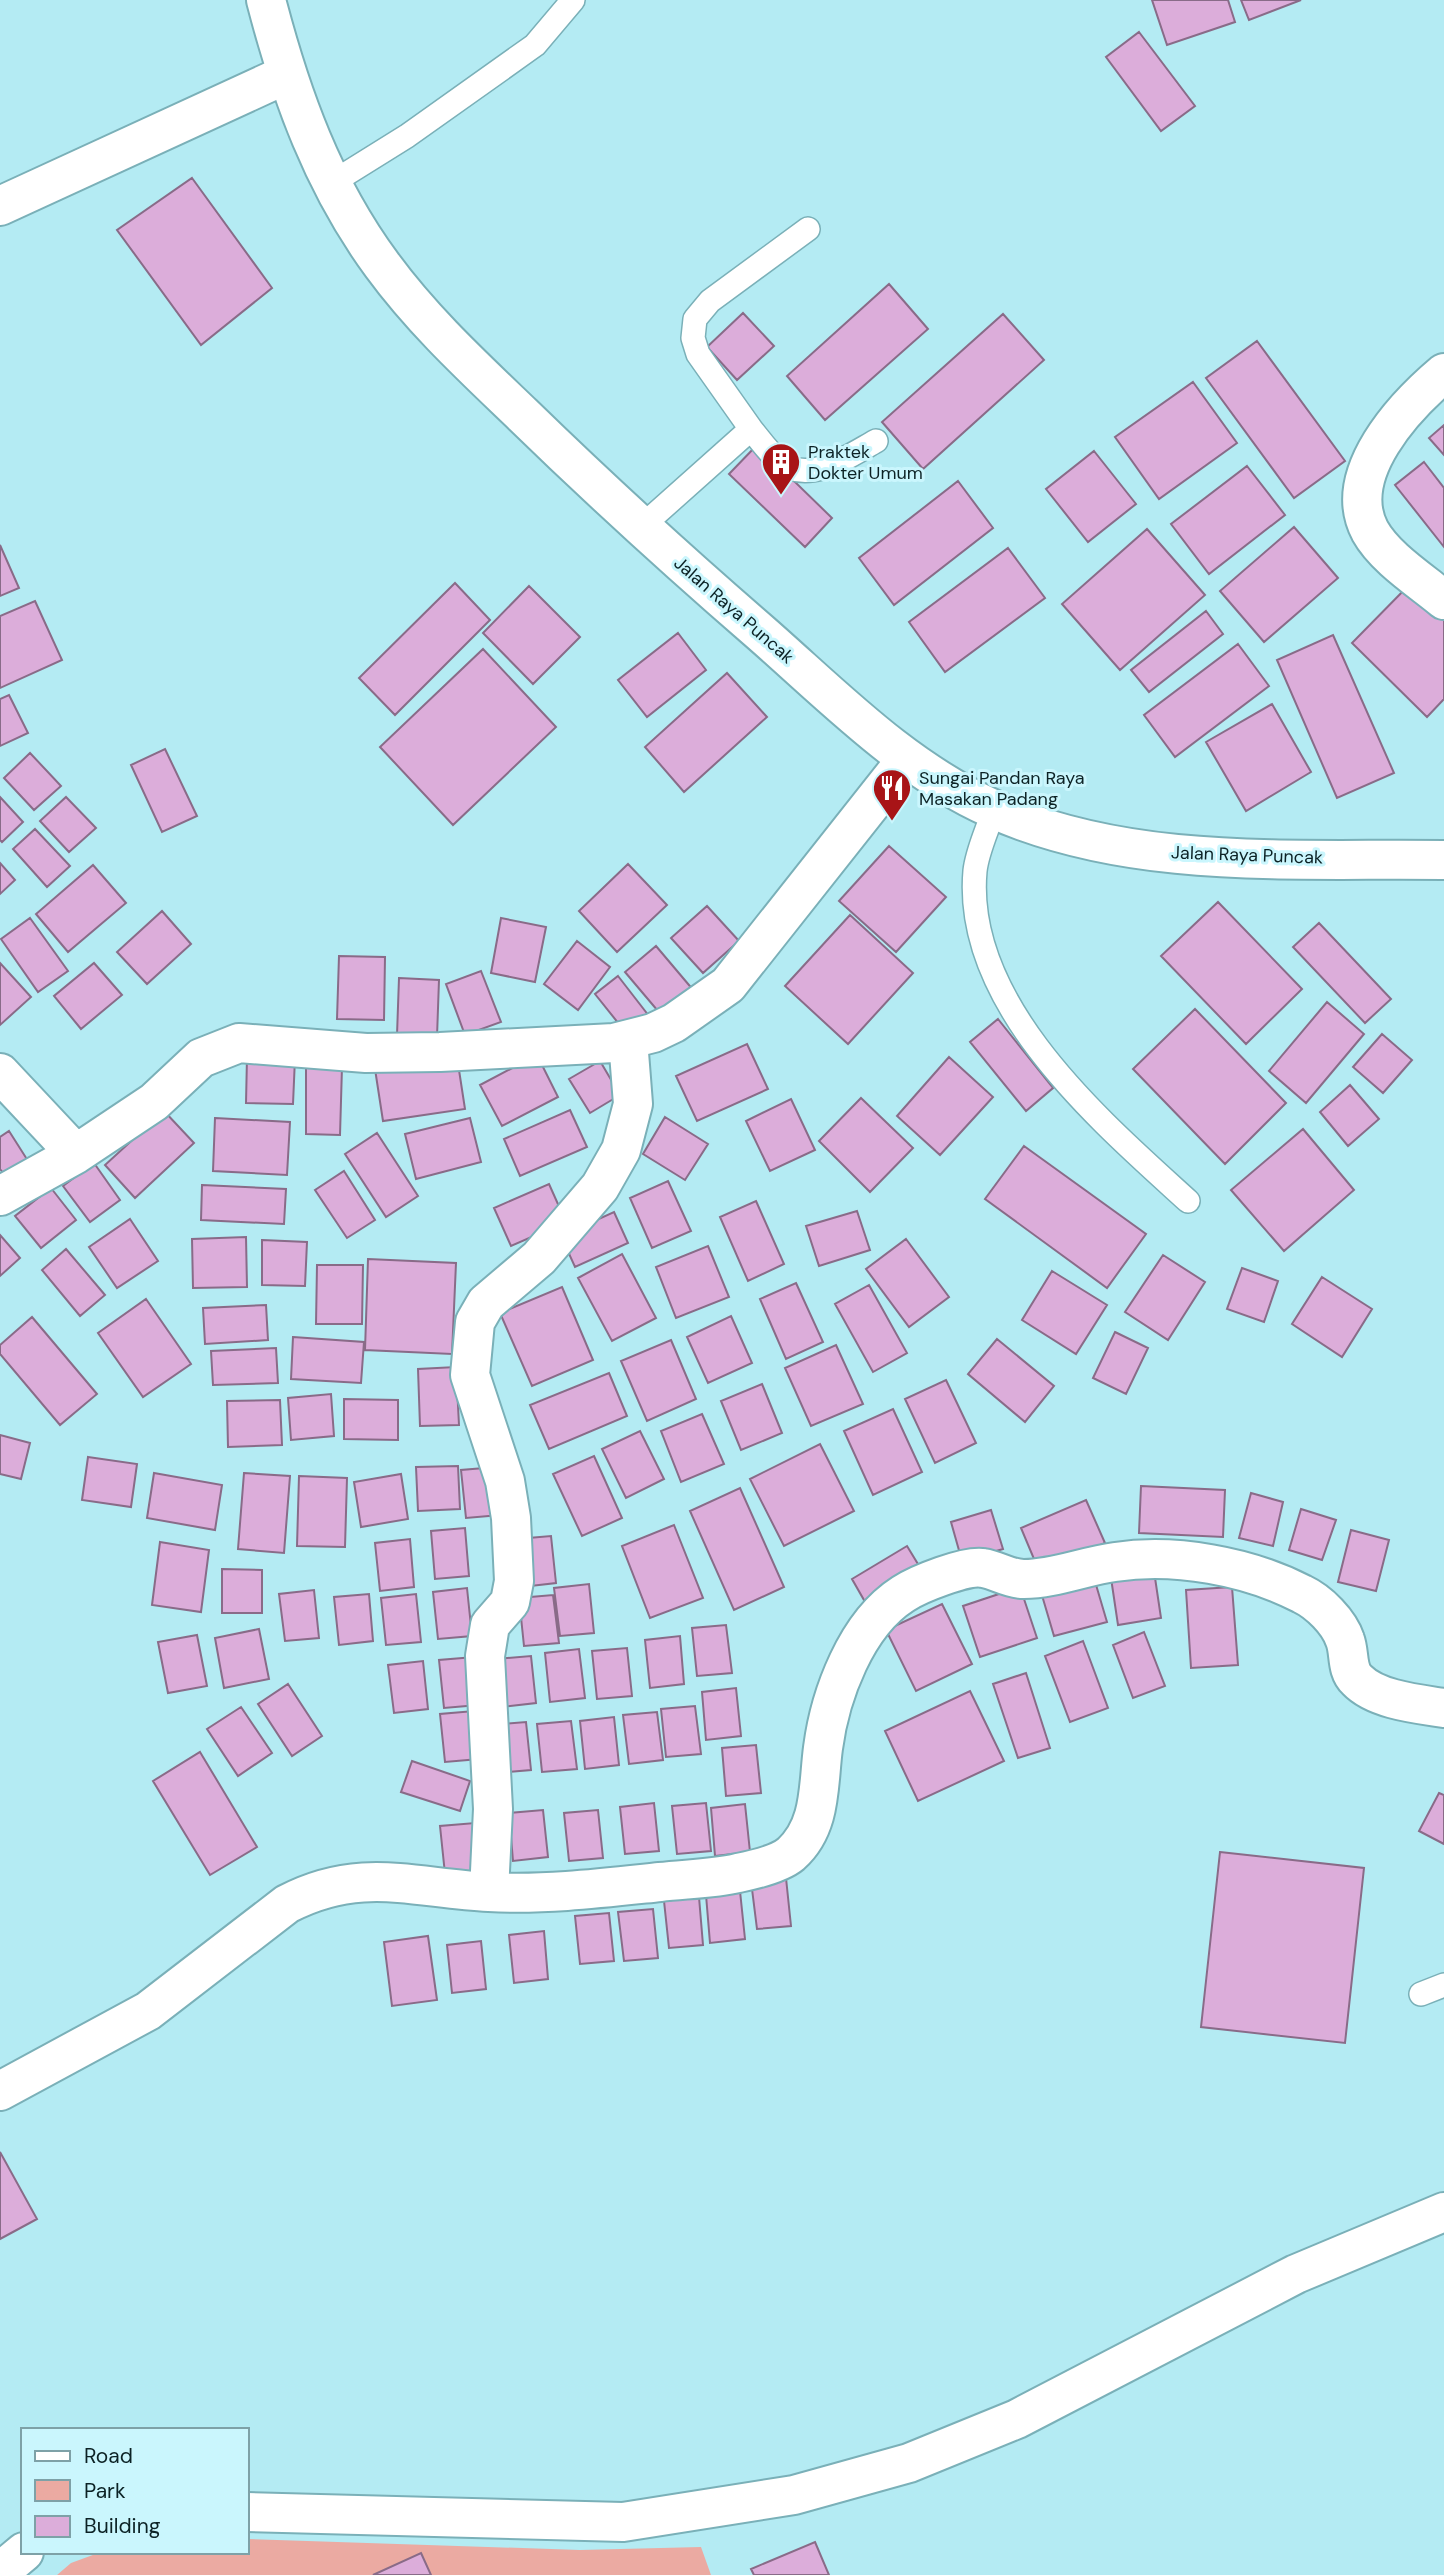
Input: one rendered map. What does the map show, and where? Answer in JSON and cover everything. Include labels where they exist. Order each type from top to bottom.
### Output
[{"type":"main road","name":"Jalan Raya Puncak","points":[[266,0],[285,75],[330,184],[381,264],[434,329],[640,528],[906,760],[994,809],[1089,839],[1148,851],[1199,856],[1444,860]]},
{"type":"main road","points":[[0,206],[285,75]]},
{"type":"main road","points":[[1444,373],[1405,409],[1377,450],[1362,488],[1366,521],[1371,533],[1396,560],[1444,600]]},
{"type":"main road","points":[[0,1196],[76,1154],[154,1102],[201,1058],[239,1043],[366,1053],[570,1046],[628,1040],[674,1023],[728,985],[906,760]]},
{"type":"main road","points":[[489,1892],[493,1809],[485,1656],[490,1625],[510,1602],[514,1581],[511,1518],[505,1482],[470,1375],[475,1322],[486,1303],[539,1258],[600,1187],[621,1150],[633,1104],[628,1040]]},
{"type":"main road","points":[[0,1073],[76,1154]]},
{"type":"main road","points":[[0,2091],[148,2011],[287,1903],[311,1891],[351,1881],[364,1881],[489,1892],[571,1891],[736,1874],[788,1856],[810,1829],[818,1806],[828,1722],[841,1681],[867,1629],[884,1607],[905,1592],[926,1582],[969,1569],[983,1567],[999,1576],[1025,1579],[1147,1559],[1182,1560],[1236,1571],[1303,1594],[1321,1607],[1345,1638],[1350,1670],[1357,1681],[1379,1694],[1444,1708]]},
{"type":"main road","points":[[248,2512],[623,2522],[794,2495],[909,2463],[1017,2419],[1296,2274],[1444,2212]]},
{"type":"main road","points":[[0,2572],[22,2554]]},
{"type":"lane","points":[[330,184],[407,136],[535,45],[573,0]]},
{"type":"lane","points":[[808,229],[710,301],[695,319],[693,338],[698,354],[751,429],[781,462],[804,472],[834,464],[876,441]]},
{"type":"lane","points":[[640,528],[751,429]]},
{"type":"lane","points":[[994,809],[975,869],[976,910],[988,959],[1001,989],[1042,1054],[1077,1097],[1188,1201]]},
{"type":"lane","points":[[1421,1994],[1444,1985]]},
{"type":"green space","points":[[248,2539],[580,2550],[701,2547],[711,2575],[57,2575],[71,2563],[96,2554],[248,2554]]},
{"type":"building","points":[[1152,0],[1228,0],[1235,22],[1167,45]]},
{"type":"building","points":[[1241,0],[1301,0],[1249,20]]},
{"type":"building","points":[[1139,32],[1195,106],[1161,131],[1106,57]]},
{"type":"building","points":[[192,178],[272,288],[201,345],[117,230]]},
{"type":"building","points":[[889,284],[928,329],[825,420],[787,376]]},
{"type":"building","points":[[743,313],[774,346],[737,380],[707,347]]},
{"type":"building","points":[[1003,314],[1044,360],[923,469],[882,422]]},
{"type":"building","points":[[1257,341],[1345,461],[1294,498],[1206,378]]},
{"type":"building","points":[[1193,382],[1237,443],[1159,499],[1115,437]]},
{"type":"building","points":[[1444,425],[1444,455],[1429,438]]},
{"type":"building","name":"Praktek Dokter Umum","points":[[757,445],[832,518],[805,547],[729,474]]},
{"type":"building","points":[[1094,451],[1136,504],[1088,542],[1046,489]]},
{"type":"building","points":[[1424,462],[1444,488],[1444,547],[1395,485]]},
{"type":"building","points":[[1247,466],[1285,515],[1209,574],[1171,524]]},
{"type":"building","points":[[958,481],[993,528],[894,605],[859,558]]},
{"type":"building","points":[[1294,527],[1338,578],[1264,642],[1220,591]]},
{"type":"building","points":[[1147,529],[1205,595],[1120,670],[1062,604]]},
{"type":"building","points":[[0,545],[19,588],[0,596]]},
{"type":"building","points":[[1008,548],[1045,598],[945,672],[909,622]]},
{"type":"building","points":[[1412,582],[1444,614],[1444,699],[1427,717],[1352,643]]},
{"type":"building","points":[[455,583],[490,620],[395,715],[359,678]]},
{"type":"building","points":[[529,586],[580,637],[533,684],[483,633]]},
{"type":"building","points":[[35,601],[62,660],[0,688],[0,616]]},
{"type":"building","points":[[1206,611],[1223,634],[1149,692],[1131,670]]},
{"type":"building","points":[[678,633],[706,670],[647,717],[618,680]]},
{"type":"building","points":[[1333,635],[1394,773],[1337,798],[1277,660]]},
{"type":"building","points":[[1238,644],[1269,686],[1175,757],[1144,715]]},
{"type":"building","points":[[483,649],[556,727],[453,825],[380,747]]},
{"type":"building","points":[[727,673],[767,717],[684,792],[645,747]]},
{"type":"building","points":[[9,695],[28,733],[0,746],[0,699]]},
{"type":"building","points":[[1272,704],[1311,772],[1246,811],[1206,742]]},
{"type":"building","points":[[165,749],[197,816],[162,832],[131,765]]},
{"type":"building","points":[[30,753],[61,786],[34,810],[4,778]]},
{"type":"building","points":[[0,797],[23,822],[2,842],[0,840]]},
{"type":"building","points":[[66,797],[96,828],[69,852],[40,821]]},
{"type":"building","points":[[35,829],[70,866],[47,887],[13,849]]},
{"type":"building","points":[[889,846],[946,897],[896,952],[839,901]]},
{"type":"building","points":[[0,863],[15,880],[0,894]]},
{"type":"building","points":[[628,864],[667,905],[617,952],[579,911]]},
{"type":"building","points":[[93,865],[126,903],[68,952],[36,914]]},
{"type":"building","points":[[1218,902],[1302,989],[1246,1044],[1161,956]]},
{"type":"building","points":[[707,906],[739,941],[703,973],[671,938]]},
{"type":"building","points":[[162,911],[191,944],[147,984],[117,952]]},
{"type":"building","points":[[850,915],[913,973],[848,1044],[785,986]]},
{"type":"building","points":[[30,918],[68,971],[38,992],[1,939]]},
{"type":"building","points":[[501,918],[546,927],[535,982],[491,973]]},
{"type":"building","points":[[1319,923],[1391,999],[1365,1023],[1293,947]]},
{"type":"building","points":[[577,941],[610,967],[578,1010],[544,984]]},
{"type":"building","points":[[656,946],[694,991],[663,1017],[625,972]]},
{"type":"building","points":[[339,956],[385,957],[384,1020],[337,1019]]},
{"type":"building","points":[[0,963],[31,997],[0,1025]]},
{"type":"building","points":[[94,963],[122,995],[81,1029],[54,996]]},
{"type":"building","points":[[481,971],[501,1022],[465,1035],[446,984]]},
{"type":"building","points":[[618,976],[649,1016],[627,1034],[595,994]]},
{"type":"building","points":[[399,978],[439,980],[437,1037],[397,1035]]},
{"type":"building","points":[[1327,1002],[1364,1034],[1306,1103],[1269,1071]]},
{"type":"building","points":[[1195,1009],[1286,1103],[1225,1164],[1133,1069]]},
{"type":"building","points":[[998,1019],[1053,1088],[1026,1111],[970,1042]]},
{"type":"building","points":[[1382,1034],[1412,1060],[1383,1093],[1353,1067]]},
{"type":"building","points":[[747,1044],[768,1089],[697,1121],[676,1076]]},
{"type":"building","points":[[537,1055],[558,1097],[502,1126],[480,1085]]},
{"type":"building","points":[[247,1057],[295,1058],[293,1104],[246,1103]]},
{"type":"building","points":[[457,1057],[465,1109],[383,1121],[375,1069]]},
{"type":"building","points":[[949,1057],[993,1097],[940,1155],[897,1116]]},
{"type":"building","points":[[600,1061],[620,1095],[590,1113],[569,1079]]},
{"type":"building","points":[[306,1067],[342,1067],[340,1135],[306,1134]]},
{"type":"building","points":[[1350,1085],[1379,1119],[1348,1146],[1320,1112]]},
{"type":"building","points":[[861,1098],[913,1148],[870,1192],[819,1141]]},
{"type":"building","points":[[791,1099],[815,1150],[770,1171],[746,1121]]},
{"type":"building","points":[[570,1110],[587,1147],[520,1176],[504,1139]]},
{"type":"building","points":[[164,1111],[194,1143],[135,1198],[105,1165]]},
{"type":"building","points":[[665,1117],[708,1144],[685,1180],[643,1154]]},
{"type":"building","points":[[215,1118],[290,1122],[287,1175],[213,1171]]},
{"type":"building","points":[[470,1118],[481,1162],[416,1179],[405,1134]]},
{"type":"building","points":[[1303,1129],[1354,1190],[1284,1251],[1231,1190]]},
{"type":"building","points":[[9,1131],[30,1164],[11,1183],[0,1169],[0,1137]]},
{"type":"building","points":[[377,1133],[418,1196],[386,1217],[345,1154]]},
{"type":"building","points":[[1024,1146],[1146,1234],[1107,1288],[985,1199]]},
{"type":"building","points":[[94,1163],[120,1200],[90,1222],[63,1186]]},
{"type":"building","points":[[344,1171],[375,1220],[347,1238],[315,1190]]},
{"type":"building","points":[[668,1181],[691,1231],[652,1248],[630,1198]]},
{"type":"building","points":[[549,1184],[566,1222],[511,1246],[494,1208]]},
{"type":"building","points":[[202,1185],[286,1189],[284,1224],[201,1220]]},
{"type":"building","points":[[51,1188],[76,1220],[41,1248],[15,1216]]},
{"type":"building","points":[[756,1201],[784,1264],[748,1281],[720,1217]]},
{"type":"building","points":[[857,1211],[870,1250],[819,1266],[806,1226]]},
{"type":"building","points":[[614,1212],[628,1243],[575,1267],[561,1236]]},
{"type":"building","points":[[130,1219],[158,1261],[117,1288],[89,1247]]},
{"type":"building","points":[[0,1235],[20,1258],[0,1276]]},
{"type":"building","points":[[246,1237],[247,1287],[193,1288],[192,1239]]},
{"type":"building","points":[[906,1239],[949,1297],[909,1327],[866,1269]]},
{"type":"building","points":[[262,1240],[307,1242],[305,1286],[262,1285]]},
{"type":"building","points":[[708,1246],[729,1297],[676,1318],[656,1267]]},
{"type":"building","points":[[66,1249],[105,1295],[80,1316],[42,1270]]},
{"type":"building","points":[[622,1254],[656,1318],[612,1341],[578,1278]]},
{"type":"building","points":[[1163,1255],[1205,1282],[1168,1340],[1125,1312]]},
{"type":"building","points":[[368,1259],[456,1263],[452,1354],[365,1350]]},
{"type":"building","points":[[317,1265],[363,1265],[362,1324],[316,1324]]},
{"type":"building","points":[[1242,1268],[1278,1281],[1264,1322],[1227,1309]]},
{"type":"building","points":[[1052,1271],[1107,1305],[1076,1354],[1022,1320]]},
{"type":"building","points":[[1322,1277],[1372,1309],[1342,1357],[1292,1324]]},
{"type":"building","points":[[796,1283],[823,1342],[786,1359],[760,1299]]},
{"type":"building","points":[[869,1285],[907,1353],[873,1372],[835,1304]]},
{"type":"building","points":[[562,1287],[593,1360],[532,1386],[500,1313]]},
{"type":"building","points":[[146,1299],[191,1364],[143,1397],[98,1333]]},
{"type":"building","points":[[266,1305],[268,1340],[205,1344],[203,1308]]},
{"type":"building","points":[[731,1316],[752,1363],[708,1383],[687,1337]]},
{"type":"building","points":[[32,1317],[97,1394],[60,1425],[0,1354],[0,1345]]},
{"type":"building","points":[[1115,1332],[1148,1348],[1126,1394],[1093,1378]]},
{"type":"building","points":[[293,1337],[364,1342],[361,1383],[291,1379]]},
{"type":"building","points":[[997,1339],[1054,1386],[1025,1422],[968,1374]]},
{"type":"building","points":[[671,1340],[696,1399],[647,1421],[621,1361]]},
{"type":"building","points":[[836,1345],[863,1404],[811,1426],[785,1368]]},
{"type":"building","points":[[276,1348],[278,1383],[213,1385],[211,1351]]},
{"type":"building","points":[[456,1367],[459,1425],[420,1426],[418,1369]]},
{"type":"building","points":[[609,1373],[627,1416],[549,1449],[530,1405]]},
{"type":"building","points":[[946,1380],[976,1443],[935,1463],[905,1399]]},
{"type":"building","points":[[762,1384],[782,1433],[741,1450],[721,1401]]},
{"type":"building","points":[[331,1394],[334,1436],[291,1440],[288,1398]]},
{"type":"building","points":[[344,1399],[398,1400],[398,1440],[344,1439]]},
{"type":"building","points":[[280,1400],[282,1445],[228,1447],[227,1401]]},
{"type":"building","points":[[893,1409],[922,1472],[873,1495],[844,1431]]},
{"type":"building","points":[[702,1414],[724,1464],[681,1482],[661,1431]]},
{"type":"building","points":[[640,1431],[664,1479],[626,1498],[602,1449]]},
{"type":"building","points":[[0,1435],[30,1443],[21,1479],[0,1474]]},
{"type":"building","points":[[820,1444],[854,1511],[784,1546],[750,1479]]},
{"type":"building","points":[[594,1456],[622,1518],[582,1536],[553,1474]]},
{"type":"building","points":[[88,1457],[137,1464],[131,1507],[82,1500]]},
{"type":"building","points":[[458,1466],[460,1509],[418,1511],[416,1467]]},
{"type":"building","points":[[496,1467],[500,1515],[466,1518],[461,1470]]},
{"type":"building","points":[[154,1473],[222,1485],[215,1530],[147,1518]]},
{"type":"building","points":[[244,1473],[290,1476],[284,1553],[238,1549]]},
{"type":"building","points":[[401,1474],[408,1519],[361,1527],[354,1482]]},
{"type":"building","points":[[299,1476],[347,1478],[345,1547],[297,1546]]},
{"type":"building","points":[[1141,1486],[1225,1490],[1223,1537],[1139,1533]]},
{"type":"building","points":[[740,1488],[784,1587],[734,1610],[690,1511]]},
{"type":"building","points":[[1251,1493],[1283,1502],[1273,1546],[1239,1538]]},
{"type":"building","points":[[1086,1500],[1105,1543],[1039,1571],[1021,1528]]},
{"type":"building","points":[[1301,1509],[1336,1520],[1322,1560],[1289,1550]]},
{"type":"building","points":[[991,1510],[1003,1549],[962,1561],[951,1522]]},
{"type":"building","points":[[674,1525],[703,1598],[650,1618],[622,1546]]},
{"type":"building","points":[[465,1528],[469,1576],[435,1579],[431,1531]]},
{"type":"building","points":[[1351,1530],[1389,1540],[1376,1591],[1338,1582]]},
{"type":"building","points":[[551,1536],[556,1583],[522,1587],[517,1539]]},
{"type":"building","points":[[410,1539],[414,1587],[380,1591],[375,1543]]},
{"type":"building","points":[[160,1542],[209,1550],[201,1612],[152,1605]]},
{"type":"building","points":[[907,1546],[924,1574],[868,1607],[852,1579]]},
{"type":"building","points":[[222,1569],[262,1570],[262,1613],[222,1613]]},
{"type":"building","points":[[1154,1571],[1161,1618],[1118,1625],[1111,1578]]},
{"type":"building","points":[[1094,1578],[1107,1622],[1054,1636],[1041,1592]]},
{"type":"building","points":[[589,1584],[594,1633],[560,1636],[554,1588]]},
{"type":"building","points":[[1020,1587],[1037,1638],[980,1657],[963,1606]]},
{"type":"building","points":[[1232,1587],[1238,1665],[1191,1668],[1186,1590]]},
{"type":"building","points":[[467,1588],[472,1636],[438,1639],[433,1592]]},
{"type":"building","points":[[314,1590],[319,1638],[285,1641],[279,1594]]},
{"type":"building","points":[[369,1594],[373,1641],[339,1645],[334,1597]]},
{"type":"building","points":[[416,1594],[421,1642],[386,1645],[381,1598]]},
{"type":"building","points":[[553,1595],[559,1643],[524,1646],[519,1598]]},
{"type":"building","points":[[942,1604],[972,1664],[916,1691],[886,1630]]},
{"type":"building","points":[[726,1625],[732,1673],[697,1676],[692,1628]]},
{"type":"building","points":[[259,1629],[269,1679],[224,1688],[215,1638]]},
{"type":"building","points":[[1144,1632],[1165,1686],[1133,1698],[1113,1645]]},
{"type":"building","points":[[197,1635],[207,1686],[168,1693],[158,1642]]},
{"type":"building","points":[[680,1636],[684,1684],[650,1688],[645,1640]]},
{"type":"building","points":[[1083,1641],[1108,1708],[1070,1722],[1045,1656]]},
{"type":"building","points":[[627,1648],[632,1696],[597,1699],[592,1651]]},
{"type":"building","points":[[579,1649],[585,1698],[550,1702],[545,1653]]},
{"type":"building","points":[[531,1656],[536,1703],[502,1707],[497,1659]]},
{"type":"building","points":[[474,1657],[478,1705],[444,1708],[439,1660]]},
{"type":"building","points":[[423,1661],[428,1709],[394,1713],[388,1665]]},
{"type":"building","points":[[1026,1673],[1050,1748],[1018,1758],[993,1684]]},
{"type":"building","points":[[288,1684],[322,1736],[292,1756],[258,1704]]},
{"type":"building","points":[[736,1688],[741,1736],[706,1740],[702,1692]]},
{"type":"building","points":[[970,1691],[1004,1761],[918,1801],[885,1731]]},
{"type":"building","points":[[695,1706],[701,1754],[666,1757],[661,1709]]},
{"type":"building","points":[[241,1707],[272,1753],[238,1776],[207,1729]]},
{"type":"building","points":[[474,1711],[479,1759],[445,1762],[440,1714]]},
{"type":"building","points":[[657,1712],[663,1760],[629,1764],[623,1715]]},
{"type":"building","points":[[614,1717],[619,1765],[585,1769],[580,1721]]},
{"type":"building","points":[[571,1721],[577,1769],[542,1772],[537,1724]]},
{"type":"building","points":[[526,1722],[531,1770],[497,1773],[492,1725]]},
{"type":"building","points":[[756,1745],[761,1793],[726,1796],[722,1748]]},
{"type":"building","points":[[200,1752],[257,1847],[210,1875],[153,1781]]},
{"type":"building","points":[[412,1761],[470,1781],[460,1811],[401,1792]]},
{"type":"building","points":[[1439,1793],[1444,1795],[1444,1844],[1419,1831]]},
{"type":"building","points":[[654,1803],[659,1851],[625,1854],[620,1807]]},
{"type":"building","points":[[706,1803],[711,1851],[677,1854],[672,1806]]},
{"type":"building","points":[[745,1804],[750,1852],[715,1856],[711,1808]]},
{"type":"building","points":[[543,1810],[548,1857],[513,1861],[509,1813]]},
{"type":"building","points":[[598,1810],[603,1858],[569,1861],[564,1813]]},
{"type":"building","points":[[475,1823],[479,1871],[445,1874],[440,1826]]},
{"type":"building","points":[[1220,1852],[1364,1868],[1345,2043],[1201,2027]]},
{"type":"building","points":[[786,1878],[791,1926],[757,1929],[751,1881]]},
{"type":"building","points":[[740,1891],[745,1939],[710,1943],[706,1895]]},
{"type":"building","points":[[699,1897],[703,1945],[669,1948],[664,1901]]},
{"type":"building","points":[[653,1909],[658,1958],[624,1961],[618,1912]]},
{"type":"building","points":[[609,1913],[614,1961],[580,1964],[575,1916]]},
{"type":"building","points":[[544,1931],[548,1979],[514,1983],[509,1935]]},
{"type":"building","points":[[428,1936],[437,2000],[392,2006],[384,1942]]},
{"type":"building","points":[[481,1941],[486,1989],[452,1993],[447,1945]]},
{"type":"building","points":[[0,2152],[37,2219],[0,2239]]},
{"type":"building","points":[[815,2542],[829,2575],[754,2575],[751,2569]]},
{"type":"building","points":[[421,2553],[431,2575],[373,2575]]},
{"type":"place","name":"Praktek Dokter Umum","points":[[781,496]]},
{"type":"place","name":"Sungai Pandan Raya Masakan Padang","points":[[892,822]]}]
